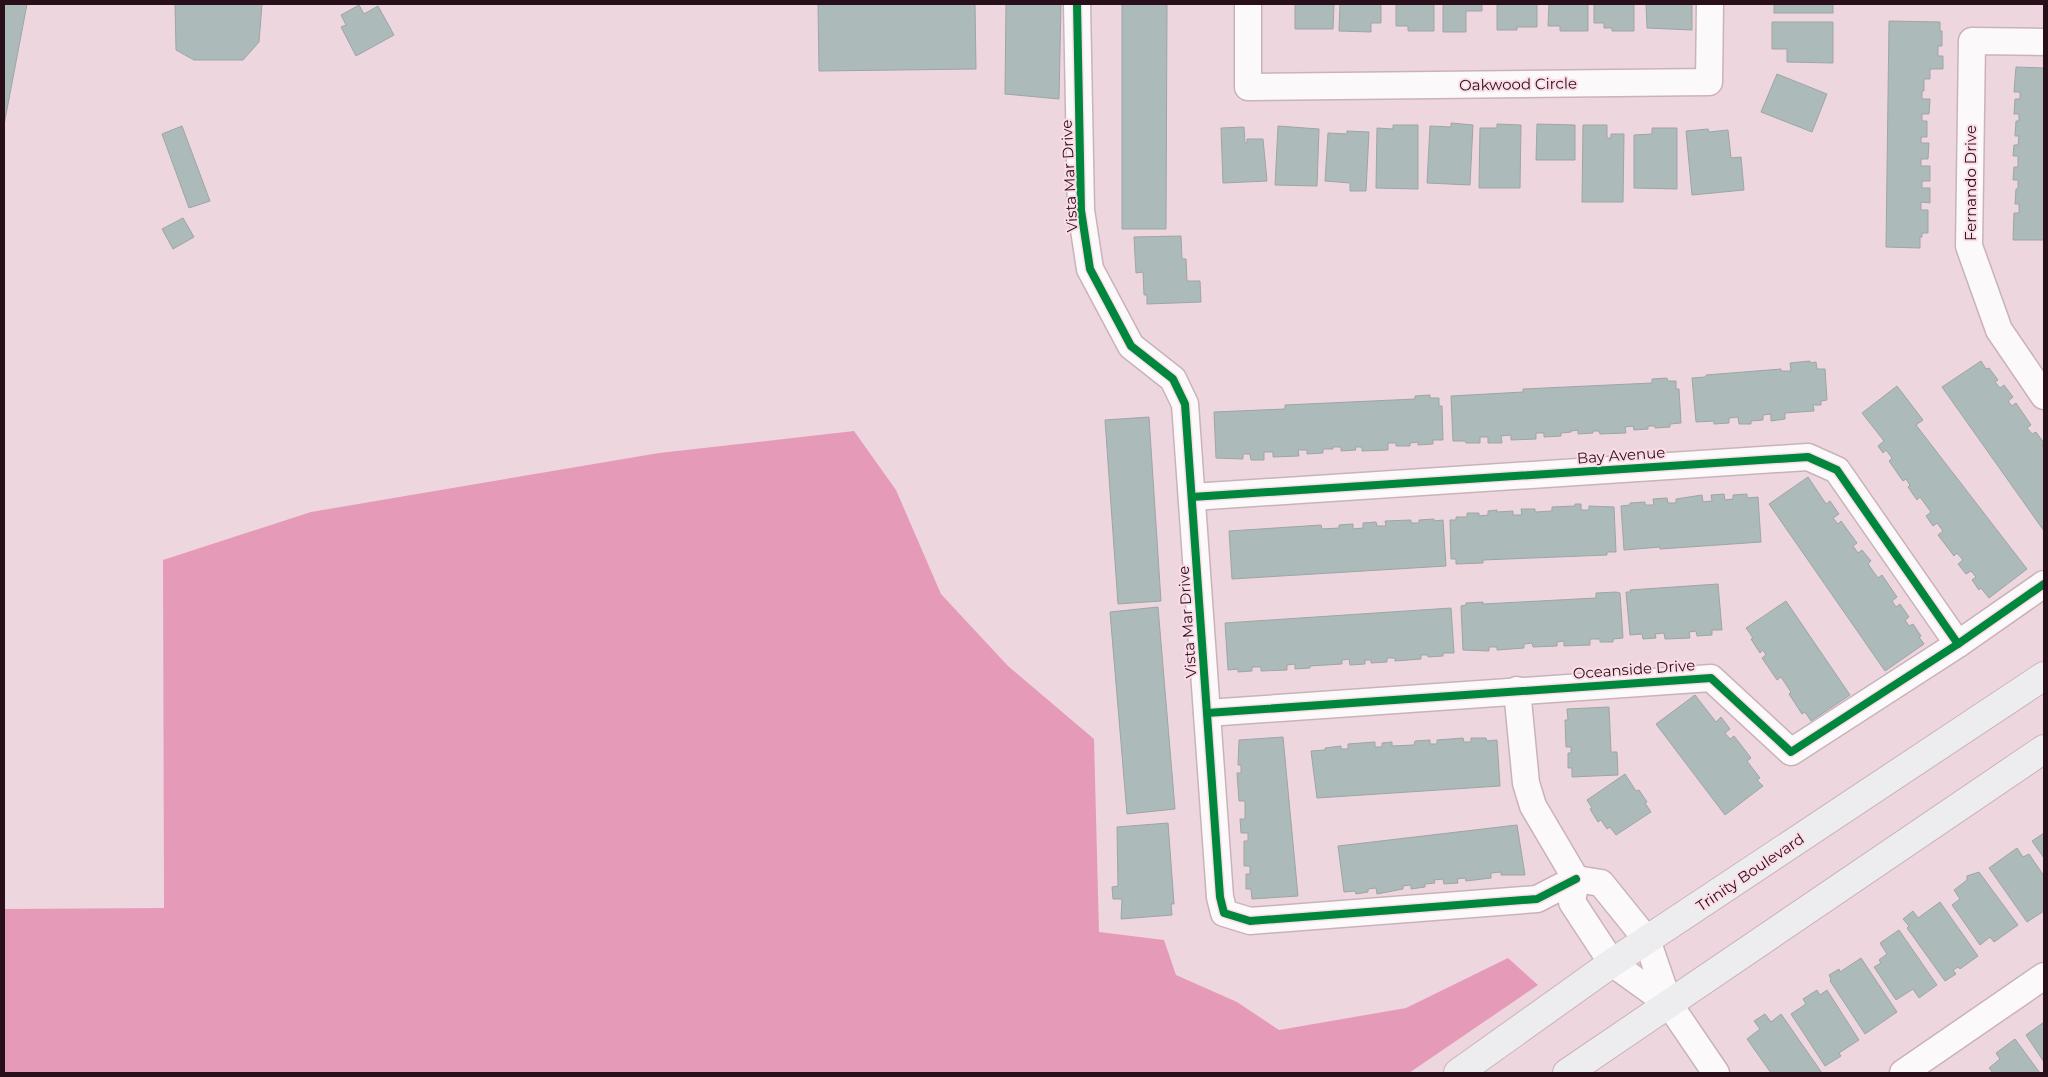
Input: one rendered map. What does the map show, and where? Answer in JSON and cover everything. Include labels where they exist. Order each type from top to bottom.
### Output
[{"type":"main road","name":"Trinity Boulevard","points":[[1458,1073],[1612,963],[2044,676]]},
{"type":"main road","points":[[1567,1073],[2044,749]]},
{"type":"street","name":"Vista Mar Drive","points":[[1077,4],[1081,210],[1090,269],[1132,346],[1173,379],[1185,404],[1220,897],[1224,913],[1250,921],[1537,899],[1576,879]]},
{"type":"street","name":"Oakwood Circle","points":[[1248,4],[1248,87],[1709,82],[1710,4]]},
{"type":"street","name":"Fernando Drive","points":[[2044,42],[1972,40],[1969,246],[1998,330],[2044,396]]},
{"type":"street","name":"Bay Avenue","points":[[1192,497],[1808,457],[1837,470],[1958,644]]},
{"type":"street","name":"Oceanside Drive","points":[[1207,713],[1711,678],[1791,752],[1958,644],[2044,584]]},
{"type":"street","points":[[1517,690],[1526,783],[1533,806],[1576,879],[1572,902],[1612,963],[1669,1004]]},
{"type":"street","points":[[1576,879],[1601,883],[1647,940],[1669,1004],[1716,1073]]},
{"type":"street","points":[[1903,1073],[2044,976]]},
{"type":"shaded area","points":[[854,431],[896,490],[941,594],[1008,666],[1094,739],[1099,932],[1164,940],[1176,975],[1237,1002],[1279,1030],[1406,1008],[1508,958],[1538,985],[1409,1073],[4,1073],[4,909],[164,908],[163,560],[311,512],[659,453]]},
{"type":"building","points":[[4,4],[27,4],[4,125]]},
{"type":"building","points":[[175,4],[262,4],[259,42],[243,60],[194,60],[176,50]]},
{"type":"building","points":[[818,4],[975,4],[976,69],[819,71]]},
{"type":"building","points":[[1006,4],[1061,4],[1059,99],[1005,94]]},
{"type":"building","points":[[1122,4],[1167,4],[1166,229],[1122,229]]},
{"type":"building","points":[[1295,4],[1334,4],[1333,29],[1295,29]]},
{"type":"building","points":[[1340,4],[1381,4],[1381,23],[1371,23],[1371,32],[1339,31]]},
{"type":"building","points":[[1396,4],[1434,4],[1434,31],[1408,31],[1408,26],[1396,26]]},
{"type":"building","points":[[1443,4],[1482,4],[1482,11],[1466,11],[1466,32],[1443,32]]},
{"type":"building","points":[[1497,4],[1537,4],[1537,27],[1497,30]]},
{"type":"building","points":[[1549,4],[1588,4],[1588,31],[1560,31],[1560,26],[1548,26]]},
{"type":"building","points":[[1594,4],[1634,4],[1634,31],[1612,31],[1612,28],[1604,28],[1604,23],[1594,23]]},
{"type":"building","points":[[1646,4],[1692,4],[1692,30],[1647,28]]},
{"type":"building","points":[[1774,4],[1833,4],[1833,13],[1774,13]]},
{"type":"building","points":[[359,5],[364,14],[378,6],[394,35],[356,56],[341,27],[346,25],[341,15]]},
{"type":"building","points":[[1889,21],[1940,22],[1940,31],[1942,31],[1942,46],[1938,46],[1938,56],[1943,56],[1943,69],[1930,69],[1930,79],[1924,79],[1924,91],[1922,91],[1922,99],[1930,99],[1929,114],[1922,114],[1922,121],[1927,121],[1927,137],[1921,137],[1921,143],[1929,143],[1928,159],[1921,159],[1921,166],[1930,166],[1930,181],[1922,181],[1922,188],[1930,188],[1930,203],[1921,202],[1921,210],[1928,210],[1928,233],[1922,233],[1920,248],[1886,247]]},
{"type":"building","points":[[1772,22],[1833,22],[1833,63],[1787,62],[1787,49],[1772,49]]},
{"type":"building","points":[[2016,67],[2044,68],[2044,240],[2013,240],[2014,213],[2019,213],[2019,204],[2015,204],[2018,180],[2013,180],[2014,167],[2018,167],[2018,156],[2013,156],[2014,145],[2018,145],[2019,136],[2015,136],[2016,121],[2019,121],[2019,114],[2014,114],[2015,99],[2020,99],[2020,92],[2014,92]]},
{"type":"building","points":[[1777,74],[1827,94],[1812,132],[1761,112]]},
{"type":"building","points":[[1451,123],[1473,125],[1470,185],[1427,183],[1430,126],[1451,127]]},
{"type":"building","points":[[1497,124],[1521,125],[1520,188],[1479,188],[1480,128],[1497,128]]},
{"type":"building","points":[[1537,124],[1575,125],[1575,160],[1536,160]]},
{"type":"building","points":[[1393,125],[1418,125],[1418,189],[1376,188],[1377,128],[1393,129]]},
{"type":"building","points":[[1583,125],[1607,125],[1607,138],[1611,138],[1611,134],[1624,134],[1623,202],[1582,202]]},
{"type":"building","points":[[182,126],[210,201],[189,208],[162,134]]},
{"type":"building","points":[[1278,126],[1319,129],[1317,186],[1275,185]]},
{"type":"building","points":[[1244,127],[1245,143],[1247,143],[1247,139],[1263,139],[1267,181],[1223,183],[1221,128]]},
{"type":"building","points":[[1652,128],[1677,128],[1677,189],[1634,188],[1634,135],[1652,134]]},
{"type":"building","points":[[1708,129],[1709,132],[1728,130],[1731,158],[1741,157],[1744,190],[1692,195],[1686,131]]},
{"type":"building","points":[[1347,131],[1369,132],[1366,191],[1350,191],[1350,183],[1325,181],[1328,133],[1347,134]]},
{"type":"building","points":[[183,218],[194,237],[173,249],[162,229]]},
{"type":"building","points":[[1181,236],[1182,259],[1186,259],[1187,281],[1200,281],[1201,302],[1147,304],[1147,295],[1144,295],[1143,272],[1136,273],[1134,237]]},
{"type":"building","points":[[1810,361],[1810,363],[1816,362],[1817,369],[1825,369],[1827,400],[1821,401],[1821,405],[1813,405],[1814,411],[1785,413],[1785,419],[1771,421],[1771,414],[1763,415],[1763,420],[1751,421],[1751,424],[1739,424],[1738,417],[1729,418],[1729,423],[1714,424],[1714,421],[1696,422],[1692,378],[1706,377],[1706,375],[1781,369],[1781,371],[1791,371],[1790,363]]},
{"type":"building","points":[[1981,361],[1986,369],[1989,368],[1998,380],[1995,382],[2000,388],[2004,385],[2013,397],[2008,401],[2012,406],[2016,403],[2031,425],[2027,428],[2032,434],[2036,432],[2044,443],[2042,445],[2044,448],[2044,531],[1942,387]]},
{"type":"building","points":[[1667,378],[1668,381],[1676,381],[1676,389],[1679,389],[1681,423],[1670,424],[1670,427],[1655,428],[1655,426],[1648,426],[1648,429],[1634,430],[1633,426],[1625,427],[1626,433],[1600,434],[1599,431],[1593,431],[1593,433],[1578,434],[1578,430],[1561,433],[1561,436],[1544,437],[1544,433],[1536,433],[1536,439],[1511,440],[1511,435],[1501,436],[1502,443],[1488,443],[1488,437],[1480,437],[1480,443],[1453,441],[1451,396],[1523,392],[1523,389],[1652,383],[1652,379]]},
{"type":"building","points":[[1897,386],[1923,420],[1916,425],[2027,569],[1989,598],[1981,588],[1979,590],[1972,580],[1976,577],[1971,571],[1966,574],[1958,564],[1963,560],[1957,553],[1954,556],[1938,535],[1943,531],[1937,523],[1933,526],[1926,516],[1931,512],[1920,497],[1917,500],[1908,487],[1910,485],[1906,479],[1903,481],[1889,461],[1892,458],[1886,450],[1883,453],[1878,446],[1884,441],[1862,413]]},
{"type":"building","points":[[1430,395],[1430,398],[1439,398],[1439,406],[1442,406],[1443,440],[1433,440],[1433,444],[1418,445],[1418,442],[1410,443],[1410,446],[1396,446],[1396,443],[1388,443],[1388,450],[1362,451],[1362,447],[1355,447],[1356,450],[1341,451],[1341,447],[1333,447],[1333,449],[1323,449],[1323,453],[1307,454],[1307,450],[1298,450],[1299,456],[1273,457],[1273,452],[1264,452],[1264,460],[1251,460],[1250,454],[1243,454],[1243,459],[1216,458],[1214,412],[1285,409],[1285,405],[1415,399],[1415,396]]},
{"type":"building","points":[[1149,417],[1161,601],[1118,604],[1105,420]]},
{"type":"building","points":[[1808,477],[1826,504],[1830,501],[1839,514],[1833,518],[1838,524],[1841,521],[1857,543],[1853,546],[1858,553],[1862,550],[1871,561],[1868,564],[1878,578],[1882,575],[1897,597],[1892,601],[1896,607],[1900,604],[1909,617],[1905,620],[1909,626],[1913,624],[1921,636],[1919,637],[1924,644],[1885,671],[1769,504]]},
{"type":"building","points":[[1724,494],[1725,500],[1733,499],[1733,495],[1747,494],[1747,498],[1758,497],[1761,542],[1624,550],[1621,506],[1645,502],[1645,505],[1654,505],[1653,499],[1667,498],[1668,503],[1676,503],[1676,499],[1702,495],[1703,502],[1712,501],[1711,495]]},
{"type":"building","points":[[1575,504],[1581,504],[1581,510],[1589,510],[1589,506],[1614,507],[1616,552],[1607,552],[1607,555],[1483,560],[1483,563],[1456,564],[1456,559],[1451,559],[1450,520],[1456,520],[1456,517],[1467,517],[1467,513],[1479,513],[1479,516],[1488,515],[1488,511],[1497,510],[1497,512],[1513,511],[1513,515],[1522,515],[1521,509],[1535,509],[1535,512],[1552,511],[1552,507],[1575,506]]},
{"type":"building","points":[[1434,519],[1434,521],[1443,520],[1446,566],[1232,579],[1229,531],[1321,525],[1322,529],[1339,528],[1339,525],[1353,524],[1353,529],[1363,528],[1363,523],[1376,522],[1377,526],[1386,526],[1385,521],[1411,520],[1411,523],[1419,523],[1419,520]]},
{"type":"building","points":[[1718,584],[1722,630],[1712,630],[1712,635],[1697,636],[1696,631],[1689,632],[1690,638],[1665,639],[1664,633],[1655,634],[1656,638],[1643,639],[1642,634],[1630,635],[1626,592],[1631,592],[1630,590]]},
{"type":"building","points":[[1596,593],[1620,593],[1623,638],[1613,639],[1613,642],[1600,642],[1600,639],[1590,639],[1590,645],[1564,646],[1564,641],[1557,642],[1557,646],[1533,647],[1532,643],[1524,644],[1524,648],[1497,650],[1497,647],[1489,647],[1489,651],[1463,650],[1461,606],[1466,605],[1466,603],[1483,602],[1483,604],[1596,598]]},
{"type":"building","points":[[1786,601],[1850,695],[1811,721],[1805,712],[1802,714],[1781,677],[1777,680],[1762,658],[1766,655],[1763,650],[1760,653],[1746,628]]},
{"type":"building","points":[[1158,607],[1175,809],[1127,814],[1110,612]]},
{"type":"building","points":[[1451,608],[1454,653],[1443,653],[1443,656],[1428,657],[1428,655],[1421,655],[1421,659],[1395,661],[1395,658],[1387,658],[1387,662],[1371,663],[1371,660],[1365,660],[1365,664],[1350,665],[1349,659],[1342,660],[1342,664],[1310,666],[1310,668],[1295,669],[1295,664],[1287,665],[1287,670],[1261,671],[1261,667],[1252,667],[1252,671],[1238,672],[1238,669],[1228,670],[1225,623]]},
{"type":"building","points":[[1695,695],[1716,722],[1721,717],[1730,729],[1725,733],[1730,739],[1734,736],[1751,758],[1747,761],[1760,778],[1757,780],[1763,786],[1725,815],[1656,724]]},
{"type":"building","points":[[1609,707],[1611,752],[1617,752],[1618,775],[1572,777],[1572,768],[1568,768],[1568,753],[1571,753],[1571,747],[1566,747],[1565,720],[1568,720],[1567,709]]},
{"type":"building","points":[[1283,737],[1298,896],[1252,899],[1251,889],[1246,889],[1246,874],[1250,874],[1250,866],[1244,866],[1244,841],[1248,841],[1248,833],[1241,833],[1240,819],[1245,819],[1245,801],[1239,801],[1237,773],[1241,773],[1241,765],[1238,765],[1239,740]]},
{"type":"building","points":[[1463,738],[1464,742],[1471,742],[1471,738],[1486,738],[1487,741],[1497,740],[1500,786],[1317,798],[1311,751],[1341,746],[1341,749],[1348,749],[1348,744],[1375,742],[1375,747],[1382,747],[1382,743],[1392,742],[1392,746],[1414,745],[1415,741],[1430,740],[1430,744],[1437,744],[1437,740]]},
{"type":"building","points":[[1625,774],[1636,791],[1639,790],[1651,812],[1616,835],[1610,827],[1607,829],[1601,820],[1598,822],[1587,800]]},
{"type":"building","points":[[1168,823],[1174,904],[1171,904],[1172,915],[1121,919],[1122,899],[1113,899],[1112,887],[1118,886],[1117,827]]},
{"type":"building","points":[[1517,825],[1525,875],[1501,875],[1501,872],[1491,873],[1491,878],[1466,881],[1465,878],[1457,879],[1458,883],[1444,884],[1443,879],[1434,880],[1435,883],[1425,884],[1425,887],[1411,889],[1411,885],[1403,886],[1403,889],[1377,894],[1376,888],[1368,889],[1368,892],[1356,894],[1355,891],[1344,892],[1338,846]]},
{"type":"building","points":[[2044,833],[2044,858],[2032,841]]},
{"type":"building","points":[[2017,848],[2023,857],[2029,854],[2044,876],[2044,911],[2027,922],[1989,868]]},
{"type":"building","points":[[1979,872],[2018,925],[1994,942],[1990,937],[1980,945],[1952,905],[1960,899],[1954,890],[1967,880],[1967,876]]},
{"type":"building","points":[[1940,902],[1978,956],[1960,969],[1958,967],[1953,970],[1956,974],[1945,981],[1907,928],[1909,926],[1903,919],[1913,911],[1918,918]]},
{"type":"building","points":[[1899,930],[1937,985],[1919,998],[1913,989],[1896,1000],[1874,967],[1881,963],[1879,960],[1887,954],[1880,943]]},
{"type":"building","points":[[1861,958],[1897,1012],[1865,1034],[1830,981],[1829,975],[1839,969],[1840,972]]},
{"type":"building","points":[[1817,990],[1820,995],[1827,990],[1859,1040],[1839,1053],[1841,1056],[1825,1066],[1791,1014],[1806,1004],[1803,999]]},
{"type":"building","points":[[1765,1014],[1771,1022],[1781,1014],[1822,1073],[1771,1073],[1747,1039],[1760,1029],[1754,1021]]},
{"type":"building","points":[[2044,1022],[2044,1062],[2026,1035]]},
{"type":"building","points":[[2015,1039],[2040,1073],[1993,1073],[1989,1068],[2000,1059],[1996,1053]]},
{"type":"cycle path","points":[[1077,4],[1081,210],[1090,269],[1131,346],[1173,379],[1185,404],[1220,897],[1224,913],[1250,921],[1537,899],[1576,879]]},
{"type":"cycle path","points":[[1192,497],[1808,457],[1837,470],[1958,644]]},
{"type":"cycle path","points":[[1207,713],[1711,678],[1791,752],[1958,644],[2044,584]]}]
